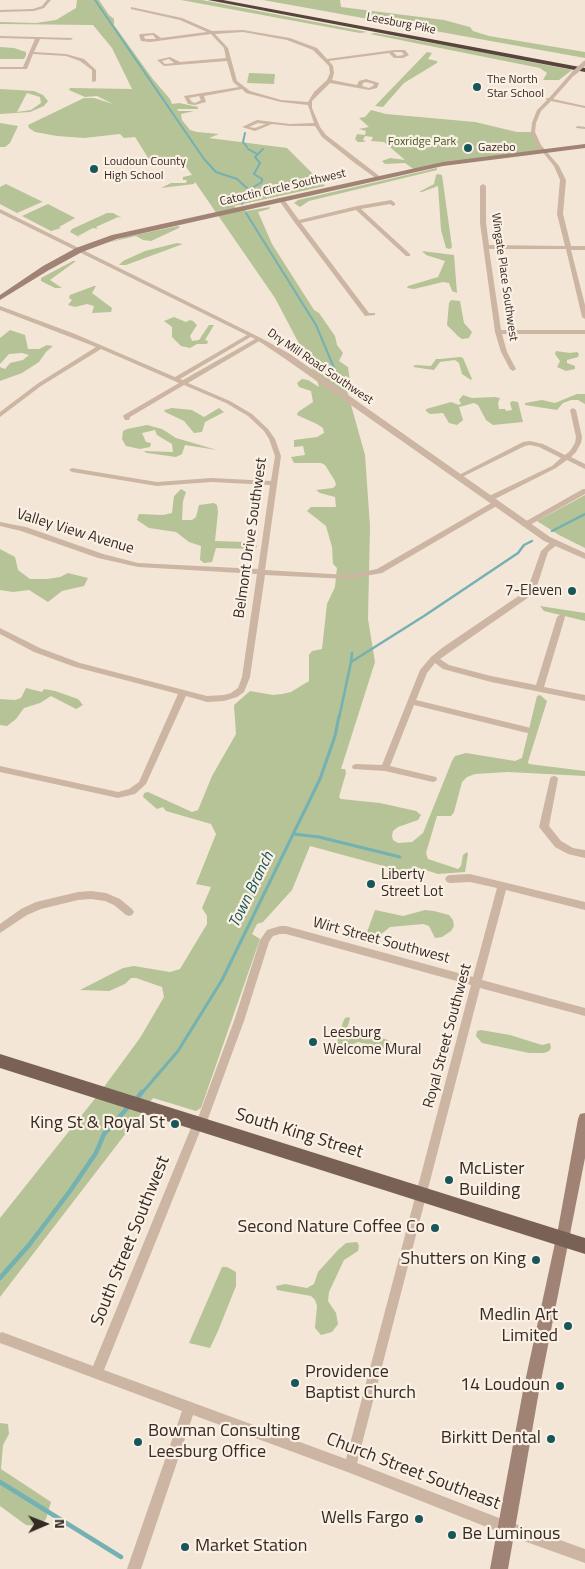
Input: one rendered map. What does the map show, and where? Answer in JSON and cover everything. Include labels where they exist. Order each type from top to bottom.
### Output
[{"type":"highway","name":"Leesburg Pike","points":[[212,0],[585,70]]},
{"type":"highway","name":"Leesburg Pike","points":[[241,0],[585,63]]},
{"type":"main road","name":"Catoctin Circle Southwest","points":[[0,298],[46,268],[79,250],[121,235],[443,164],[585,146]]},
{"type":"main road","name":"South King Street","points":[[0,1061],[585,1246]]},
{"type":"main road","points":[[500,1569],[531,1390],[563,1239],[585,1119]]},
{"type":"street","points":[[0,12],[33,10],[43,7],[49,0]]},
{"type":"street","points":[[132,8],[181,19],[212,32],[226,48],[235,82],[242,88],[266,98],[310,104]]},
{"type":"street","points":[[159,39],[212,32],[243,31],[288,39],[311,47],[326,60],[332,70],[329,82],[313,96],[310,104],[317,124],[324,136],[379,178]]},
{"type":"street","points":[[0,37],[70,39]]},
{"type":"street","points":[[0,68],[23,68],[26,66],[38,38]]},
{"type":"street","points":[[326,60],[390,52]]},
{"type":"street","points":[[31,54],[66,55],[82,60],[94,70],[94,81]]},
{"type":"street","points":[[178,64],[229,59]]},
{"type":"street","points":[[585,63],[548,99],[539,111],[533,128],[534,136],[556,166],[563,180],[560,214],[585,317]]},
{"type":"street","points":[[329,82],[359,87]]},
{"type":"street","points":[[201,95],[242,88]]},
{"type":"street","points":[[548,99],[585,107]]},
{"type":"street","points":[[272,123],[290,125],[317,124]]},
{"type":"street","points":[[578,127],[585,128]]},
{"type":"street","points":[[358,163],[359,168],[371,180]]},
{"type":"street","name":"Wingate Place Southwest","points":[[483,186],[483,223],[498,332],[504,352],[513,369]]},
{"type":"street","points":[[281,200],[367,315],[373,314]]},
{"type":"street","points":[[297,222],[357,208],[391,202],[393,204]]},
{"type":"street","points":[[357,208],[408,255]]},
{"type":"street","name":"Dry Mill Road Southwest","points":[[0,211],[251,334],[284,354],[525,524],[555,543],[585,556]]},
{"type":"street","points":[[486,247],[585,248]]},
{"type":"street","name":"Belmont Drive Southwest","points":[[0,308],[100,346],[228,402],[257,421],[272,439],[278,456],[246,677],[241,690],[234,695],[216,700],[183,693],[57,658],[0,631]]},
{"type":"street","points":[[498,332],[585,332]]},
{"type":"street","points":[[127,419],[126,416],[251,334]]},
{"type":"street","points":[[179,381],[259,339]]},
{"type":"street","points":[[0,415],[39,385],[100,346]]},
{"type":"street","points":[[489,499],[554,467],[573,452],[578,442],[574,410]]},
{"type":"street","points":[[458,477],[523,444],[530,443],[541,445],[585,467]]},
{"type":"street","points":[[72,470],[157,484],[211,480],[275,483]]},
{"type":"street","points":[[525,524],[585,491]]},
{"type":"street","name":"Valley View Avenue","points":[[0,524],[23,529],[101,556],[128,563],[261,574],[336,577],[370,574],[398,561],[496,504]]},
{"type":"street","points":[[385,768],[423,672],[434,660],[526,595],[533,586],[545,551],[555,543]]},
{"type":"street","points":[[539,689],[561,617]]},
{"type":"street","points":[[434,660],[452,669],[585,698]]},
{"type":"street","points":[[0,769],[118,794],[132,792],[142,784],[183,693]]},
{"type":"street","points":[[412,702],[527,730]]},
{"type":"street","points":[[356,767],[385,768],[433,779]]},
{"type":"street","points":[[554,780],[544,827],[558,844],[585,854]]},
{"type":"street","points":[[450,879],[470,878],[585,906]]},
{"type":"street","name":"Royal Street Southwest","points":[[422,1194],[502,886]]},
{"type":"street","points":[[0,929],[11,920],[39,905],[78,896],[106,897],[117,902],[129,912]]},
{"type":"street","name":"Wirt Street Southwest","points":[[286,930],[585,1012]]},
{"type":"street","name":"South Street Southwest","points":[[96,1373],[200,1124],[239,1021],[266,940],[270,933],[286,930]]},
{"type":"street","points":[[350,1467],[422,1194]]},
{"type":"street","name":"Church Street Southeast","points":[[2,1338],[585,1556]]},
{"type":"street","points":[[134,1569],[189,1409]]},
{"type":"green space","points":[[77,0],[99,0],[114,19],[114,25],[172,104],[179,103],[198,107],[198,109],[177,109],[178,111],[194,111],[181,114],[182,120],[190,130],[219,134],[209,138],[287,148],[325,186],[234,206],[237,209],[244,208],[246,211],[270,207],[258,212],[272,244],[314,310],[319,313],[335,336],[337,345],[343,353],[339,361],[348,367],[351,389],[346,387],[365,455],[370,526],[368,619],[375,662],[341,769],[345,769],[346,773],[339,797],[341,799],[380,803],[416,811],[421,815],[418,820],[398,827],[393,831],[392,836],[393,840],[398,843],[412,842],[423,833],[455,756],[466,753],[515,761],[522,758],[537,696],[540,695],[547,701],[528,762],[529,764],[585,771],[585,776],[508,772],[475,774],[467,777],[462,782],[454,812],[451,816],[437,816],[426,853],[428,859],[458,869],[461,866],[463,855],[467,852],[465,872],[438,874],[416,867],[413,874],[310,846],[292,890],[263,922],[257,924],[252,934],[260,939],[201,1108],[196,1111],[153,1098],[0,1297],[0,1218],[101,1091],[140,1038],[164,997],[162,987],[136,978],[131,978],[125,984],[109,991],[80,990],[123,968],[134,966],[170,972],[180,969],[207,924],[207,916],[202,908],[211,887],[196,884],[216,834],[211,824],[166,811],[163,807],[157,809],[143,797],[144,793],[148,792],[192,812],[198,810],[212,776],[236,734],[234,705],[250,691],[273,695],[282,694],[291,692],[309,681],[309,655],[312,651],[322,649],[327,604],[335,587],[337,568],[333,564],[332,547],[326,526],[307,511],[311,507],[336,507],[335,497],[316,490],[333,488],[336,485],[335,481],[325,465],[321,463],[294,463],[291,457],[305,455],[303,446],[294,447],[294,440],[317,437],[324,433],[323,428],[317,424],[297,415],[298,412],[313,402],[311,391],[299,387],[297,383],[302,379],[308,380],[319,387],[316,376],[275,298],[195,182],[194,184],[161,188],[171,183],[186,183],[187,180],[183,180],[183,177],[192,175],[181,160],[152,164],[135,137],[124,138],[120,134],[84,138],[57,136],[35,132],[29,128],[28,125],[84,98],[94,98],[113,104],[97,96],[85,97],[69,90],[70,88],[132,89],[112,48],[93,25],[0,24],[0,22],[36,23],[56,20],[76,8]]},
{"type":"green space","points":[[181,0],[202,0],[367,32],[360,33]]},
{"type":"green space","points":[[263,0],[340,0],[341,7],[444,20],[470,27],[473,31],[489,36],[585,52],[585,58]]},
{"type":"green space","points":[[375,33],[572,70],[559,80],[543,80],[547,73],[540,68],[370,34]]},
{"type":"green space","points":[[0,47],[14,48],[26,52],[26,55],[24,59],[0,59]]},
{"type":"green space","points":[[427,52],[432,53],[428,59],[437,61],[437,63],[404,83],[383,107],[375,106]]},
{"type":"green space","points":[[249,73],[275,74],[274,84],[247,83]]},
{"type":"green space","points":[[0,89],[34,91],[43,95],[48,101],[44,106],[30,112],[0,114]],"holes":[[[27,93],[40,97],[41,103],[31,110],[17,112]]]},
{"type":"green space","name":"Foxridge Park","points":[[371,110],[386,114],[475,122],[517,132],[533,132],[543,150],[415,170],[405,163],[385,164],[382,161],[390,158],[405,160],[384,142],[371,141],[373,137],[365,136],[363,140],[366,141],[363,142],[358,142],[355,139],[357,134],[365,135],[366,131],[359,129],[369,127],[359,118],[365,117]]},
{"type":"green space","points":[[0,123],[18,126],[10,143],[5,147],[0,147]]},
{"type":"green space","points":[[437,168],[437,170],[309,201],[300,207],[294,203],[298,200]]},
{"type":"green space","points":[[438,174],[442,175],[452,247],[450,249],[446,248],[441,230],[438,186],[419,192],[434,184]]},
{"type":"green space","points":[[6,184],[43,202],[17,213],[0,204],[0,187]]},
{"type":"green space","points":[[48,204],[75,218],[59,227],[61,228],[51,231],[22,216]]},
{"type":"green space","points":[[107,213],[113,213],[122,218],[118,217],[96,227],[98,229],[93,228],[78,236],[81,238],[70,232],[72,229]]},
{"type":"green space","points":[[180,227],[151,241],[143,240],[136,236],[106,243],[126,237]]},
{"type":"green space","points":[[177,243],[183,244],[126,265],[119,265],[123,261],[145,251]]},
{"type":"green space","points":[[422,251],[454,255],[457,293],[452,291],[449,283],[443,282],[414,289],[407,288],[408,286],[438,277],[445,261],[426,255]]},
{"type":"green space","points":[[76,261],[50,280],[62,288],[55,288],[41,281],[41,278]]},
{"type":"green space","points":[[96,286],[92,293],[112,308],[111,312],[92,313],[94,306],[87,304],[75,307],[68,305],[72,300],[69,298],[70,295]]},
{"type":"green space","points":[[451,300],[460,301],[464,323],[472,332],[469,338],[462,339],[447,325],[449,303]]},
{"type":"green space","points":[[174,317],[186,322],[193,321],[197,325],[190,336],[192,341],[199,340],[209,325],[214,325],[205,340],[208,341],[207,344],[197,344],[190,348],[181,346],[172,337],[172,327],[164,321]]},
{"type":"green space","points":[[10,330],[25,335],[28,349],[39,349],[47,345],[53,346],[39,362],[22,373],[0,381],[0,367],[5,369],[10,363],[23,360],[29,355],[22,353],[9,354],[0,364],[0,338]]},
{"type":"green space","points":[[556,351],[577,352],[579,354],[578,357],[567,360],[567,363],[575,366],[575,369],[566,371],[557,367],[560,361],[555,354]]},
{"type":"green space","points":[[463,358],[471,380],[462,374],[459,363],[455,360],[440,362],[434,370],[413,367],[415,365],[431,366],[436,359]]},
{"type":"green space","points":[[577,394],[585,394],[585,404],[578,400],[571,400],[563,403],[557,410],[525,405],[525,403],[542,400],[555,403]]},
{"type":"green space","points":[[463,395],[472,398],[500,398],[498,403],[499,409],[505,409],[506,411],[512,410],[510,403],[512,401],[518,402],[523,422],[493,425],[486,420],[478,405],[474,403],[459,407],[463,420],[457,425],[449,423],[443,413],[430,414],[426,411],[426,409],[451,402],[459,405],[461,403],[459,400]]},
{"type":"green space","points":[[172,408],[192,410],[204,417],[219,408],[224,412],[205,422],[202,432],[194,433],[184,421],[164,410]]},
{"type":"green space","points":[[147,425],[162,429],[176,438],[217,450],[185,445],[182,454],[176,457],[147,453],[143,451],[173,452],[172,444],[157,435],[155,430],[142,433],[146,442],[151,443],[150,447],[140,449],[126,446],[122,439],[123,431]]},
{"type":"green space","points":[[181,489],[186,492],[183,501],[182,520],[192,520],[196,517],[199,505],[214,503],[217,505],[218,512],[215,541],[255,543],[257,547],[253,549],[216,548],[212,562],[204,563],[200,560],[201,546],[189,542],[176,532],[149,528],[137,520],[139,514],[163,515],[172,513],[174,496]]},
{"type":"green space","points":[[585,495],[585,548],[537,521]]},
{"type":"green space","points":[[0,549],[15,557],[18,570],[30,579],[60,577],[68,573],[88,578],[84,586],[62,591],[48,602],[29,590],[13,592],[0,590]]},
{"type":"green space","points":[[540,606],[585,613],[585,621],[544,611]]},
{"type":"green space","points":[[26,688],[42,692],[44,689],[55,691],[78,699],[83,705],[76,709],[51,696],[40,703],[24,708],[16,719],[7,726],[0,725],[0,699],[15,700],[21,698]]},
{"type":"green space","points":[[375,910],[403,916],[425,910],[434,911],[449,915],[453,920],[454,926],[451,931],[442,937],[435,938],[429,926],[423,924],[390,927],[375,939],[365,940],[362,938],[363,931],[367,932]]},
{"type":"green space","points":[[349,1017],[347,1028],[388,1040],[399,1049],[396,1051],[358,1042],[341,1053],[338,1052],[335,1049],[343,1022],[345,1018]]},
{"type":"green space","points":[[477,1031],[510,1035],[542,1045],[550,1043],[551,1048],[544,1053],[529,1053],[482,1043],[476,1036]]},
{"type":"green space","points":[[357,1242],[359,1246],[358,1251],[344,1260],[329,1292],[328,1301],[336,1313],[338,1324],[332,1332],[321,1335],[315,1328],[317,1306],[315,1300],[311,1296],[277,1290],[276,1286],[285,1284],[307,1288],[314,1284],[318,1272],[338,1250],[346,1243]]},
{"type":"green space","points":[[222,1267],[227,1267],[236,1272],[236,1286],[218,1331],[210,1348],[189,1343]]},
{"type":"green space","points":[[0,1423],[8,1424],[9,1434],[3,1445],[1,1469],[51,1502],[46,1519],[40,1526],[26,1525],[0,1506]]},
{"type":"waterway","points":[[95,0],[204,159],[216,172],[237,179],[249,190]]},
{"type":"waterway","points":[[245,133],[243,142],[247,147]]},
{"type":"waterway","points":[[248,149],[257,154]]},
{"type":"waterway","points":[[247,196],[252,188],[262,182],[262,179],[254,174],[260,163],[255,157],[263,149]]},
{"type":"waterway","points":[[246,213],[316,325],[342,387]]},
{"type":"waterway","name":"Town Branch","points":[[552,531],[585,514]]},
{"type":"waterway","name":"Town Branch","points":[[351,662],[424,616],[518,553],[524,545],[532,541]]},
{"type":"waterway","name":"Town Branch","points":[[351,662],[352,653]]},
{"type":"waterway","name":"Town Branch","points":[[339,718],[351,662]]},
{"type":"waterway","name":"Town Branch","points":[[141,1094],[178,1051],[222,980],[320,779],[335,736],[339,716]]},
{"type":"waterway","points":[[294,834],[319,837],[400,857]]},
{"type":"waterway","name":"Town Branch","points":[[135,1101],[142,1092]]},
{"type":"waterway","name":"Town Branch","points":[[0,1278],[29,1245],[70,1191],[96,1153],[104,1134],[129,1106]]},
{"type":"waterway","points":[[0,1482],[121,1557]]},
{"type":"place","name":"The North Star School","points":[[477,87]]},
{"type":"place","name":"Gazebo","points":[[468,148]]},
{"type":"place","name":"Loudoun County High School","points":[[94,169]]},
{"type":"place","name":"7-Eleven","points":[[572,591]]},
{"type":"place","name":"Liberty Street Lot","points":[[371,884]]},
{"type":"place","name":"Leesburg Welcome Mural","points":[[313,1042]]},
{"type":"place","name":"King St & Royal St","points":[[175,1124]]},
{"type":"place","name":"McLister Building","points":[[449,1180]]},
{"type":"place","name":"Second Nature Coffee Co","points":[[435,1228]]},
{"type":"place","name":"Shutters on King","points":[[536,1260]]},
{"type":"place","name":"Medlin Art Limited","points":[[568,1326]]},
{"type":"place","name":"Providence Baptist Church","points":[[295,1383]]},
{"type":"place","name":"14 Loudoun","points":[[560,1386]]},
{"type":"place","name":"Birkitt Dental","points":[[551,1439]]},
{"type":"place","name":"Bowman Consulting Leesburg Office","points":[[138,1442]]},
{"type":"place","name":"Wells Fargo","points":[[419,1519]]},
{"type":"place","name":"Be Luminous","points":[[452,1535]]},
{"type":"place","name":"Market Station","points":[[185,1547]]}]
